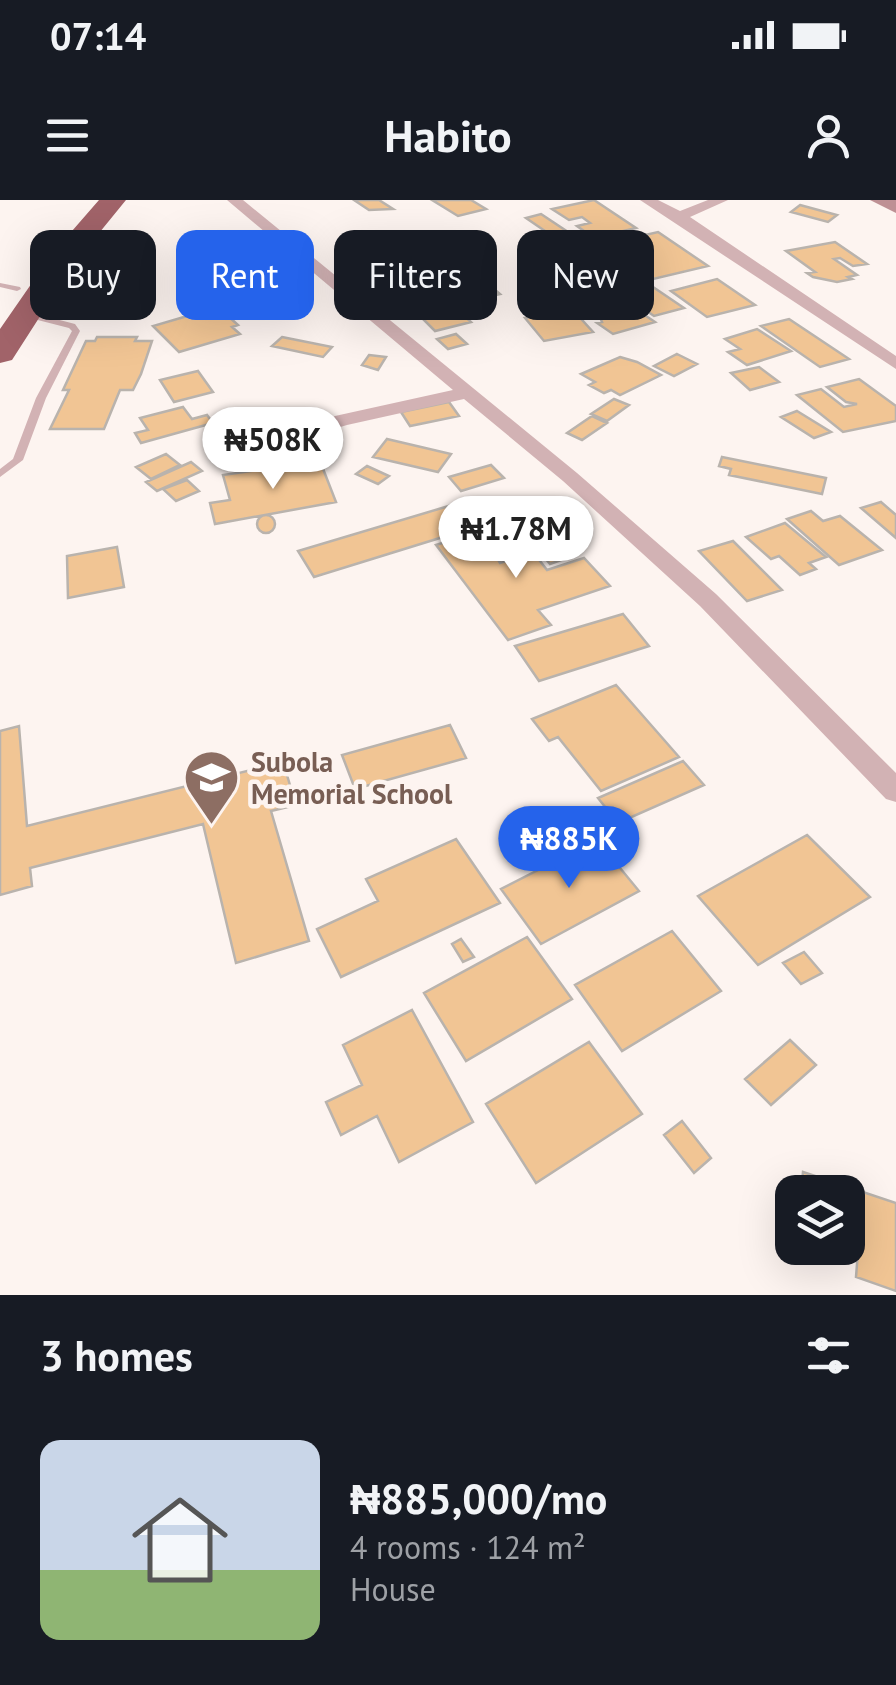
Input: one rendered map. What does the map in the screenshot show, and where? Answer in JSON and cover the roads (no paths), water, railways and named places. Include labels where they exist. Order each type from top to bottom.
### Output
[{"type":"highway","points":[[0,353],[10,300],[90,200]]},
{"type":"highway","points":[[10,300],[62,260],[113,200]]},
{"type":"street","points":[[234,200],[271,230]]},
{"type":"street","points":[[647,200],[679,216],[896,364]]},
{"type":"street","points":[[679,216],[721,200]]},
{"type":"street","points":[[880,200],[896,207]]},
{"type":"street","points":[[314,265],[469,392],[708,600],[896,791]]},
{"type":"street","points":[[220,457],[342,420],[469,392]]},
{"type":"lane","points":[[0,474],[18,460],[41,398],[76,331],[10,300]]},
{"type":"place","name":"Subola Memorial School","points":[[212,826]]}]
